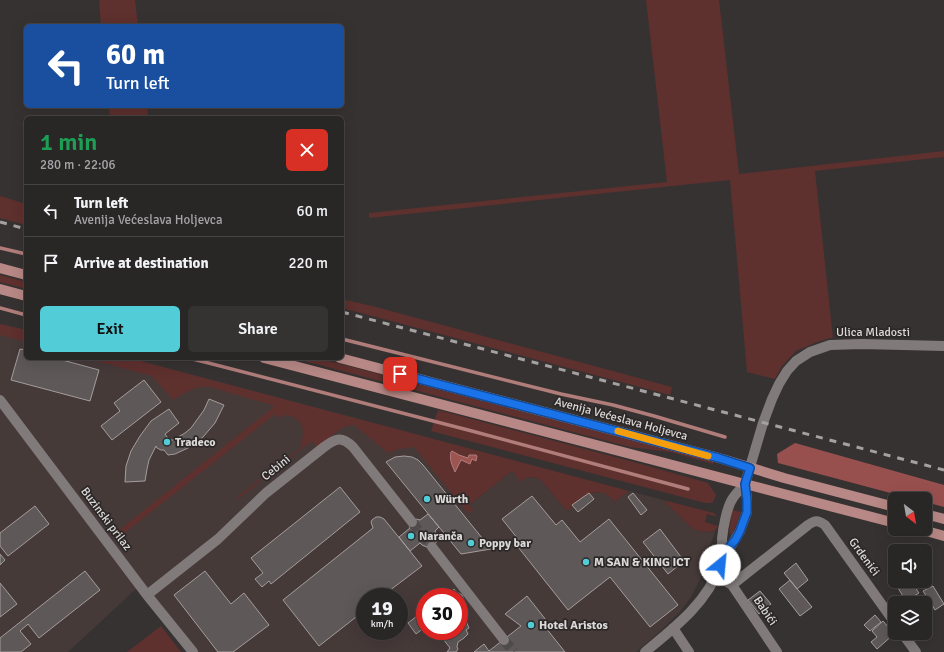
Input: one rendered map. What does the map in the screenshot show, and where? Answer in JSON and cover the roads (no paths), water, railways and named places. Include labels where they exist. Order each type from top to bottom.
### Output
[{"type":"main road","points":[[0,268],[24,274]]},
{"type":"main road","points":[[0,289],[24,295]]},
{"type":"main road","name":"Avenija Većeslava Holjevca","points":[[344,359],[704,454],[784,478],[888,504]]},
{"type":"main road","points":[[272,360],[888,520]]},
{"type":"main road","points":[[932,516],[944,519]]},
{"type":"main road","points":[[932,533],[944,536]]},
{"type":"street","name":"Ulica Mladosti","points":[[745,484],[763,423],[772,399],[787,371],[802,356],[821,347],[840,344],[944,346]]},
{"type":"street","name":"Buzinski prilaz","points":[[0,400],[147,595],[193,652]]},
{"type":"street","name":"Cebini","points":[[147,595],[218,539],[266,493],[324,447],[337,440],[343,439],[348,441],[412,522]]},
{"type":"street","points":[[723,555],[722,538],[728,506],[732,498],[745,484]]},
{"type":"street","points":[[645,652],[690,612],[710,588],[723,555],[733,543],[740,531],[747,512],[745,484]]},
{"type":"street","name":"Grdenići","points":[[732,585],[812,521],[817,521],[825,525],[888,613]]},
{"type":"street","points":[[432,547],[504,640]]},
{"type":"street","points":[[716,576],[732,585]]},
{"type":"street","name":"Babići","points":[[732,585],[777,652]]},
{"type":"street","points":[[673,628],[689,652]]},
{"type":"street","points":[[907,640],[916,652]]},
{"type":"waterway","points":[[0,248],[24,254]]},
{"type":"waterway","points":[[0,308],[24,314]]},
{"type":"waterway","points":[[344,340],[561,394],[613,405],[725,437]]},
{"type":"waterway","points":[[197,360],[688,489]]},
{"type":"tunnel","points":[[412,522],[432,547]]},
{"type":"tunnel","points":[[504,640],[514,652]]},
{"type":"railway","points":[[0,222],[24,228]]},
{"type":"railway","points":[[344,313],[944,470]]},
{"type":"place","name":"Tradeco","points":[[167,442]]},
{"type":"place","name":"Würth","points":[[427,499]]},
{"type":"place","name":"Naranča","points":[[411,536]]},
{"type":"place","name":"Poppy bar","points":[[471,543]]},
{"type":"place","name":"M SAN & KING ICT","points":[[586,562]]},
{"type":"place","name":"Hotel Aristos","points":[[531,625]]}]
